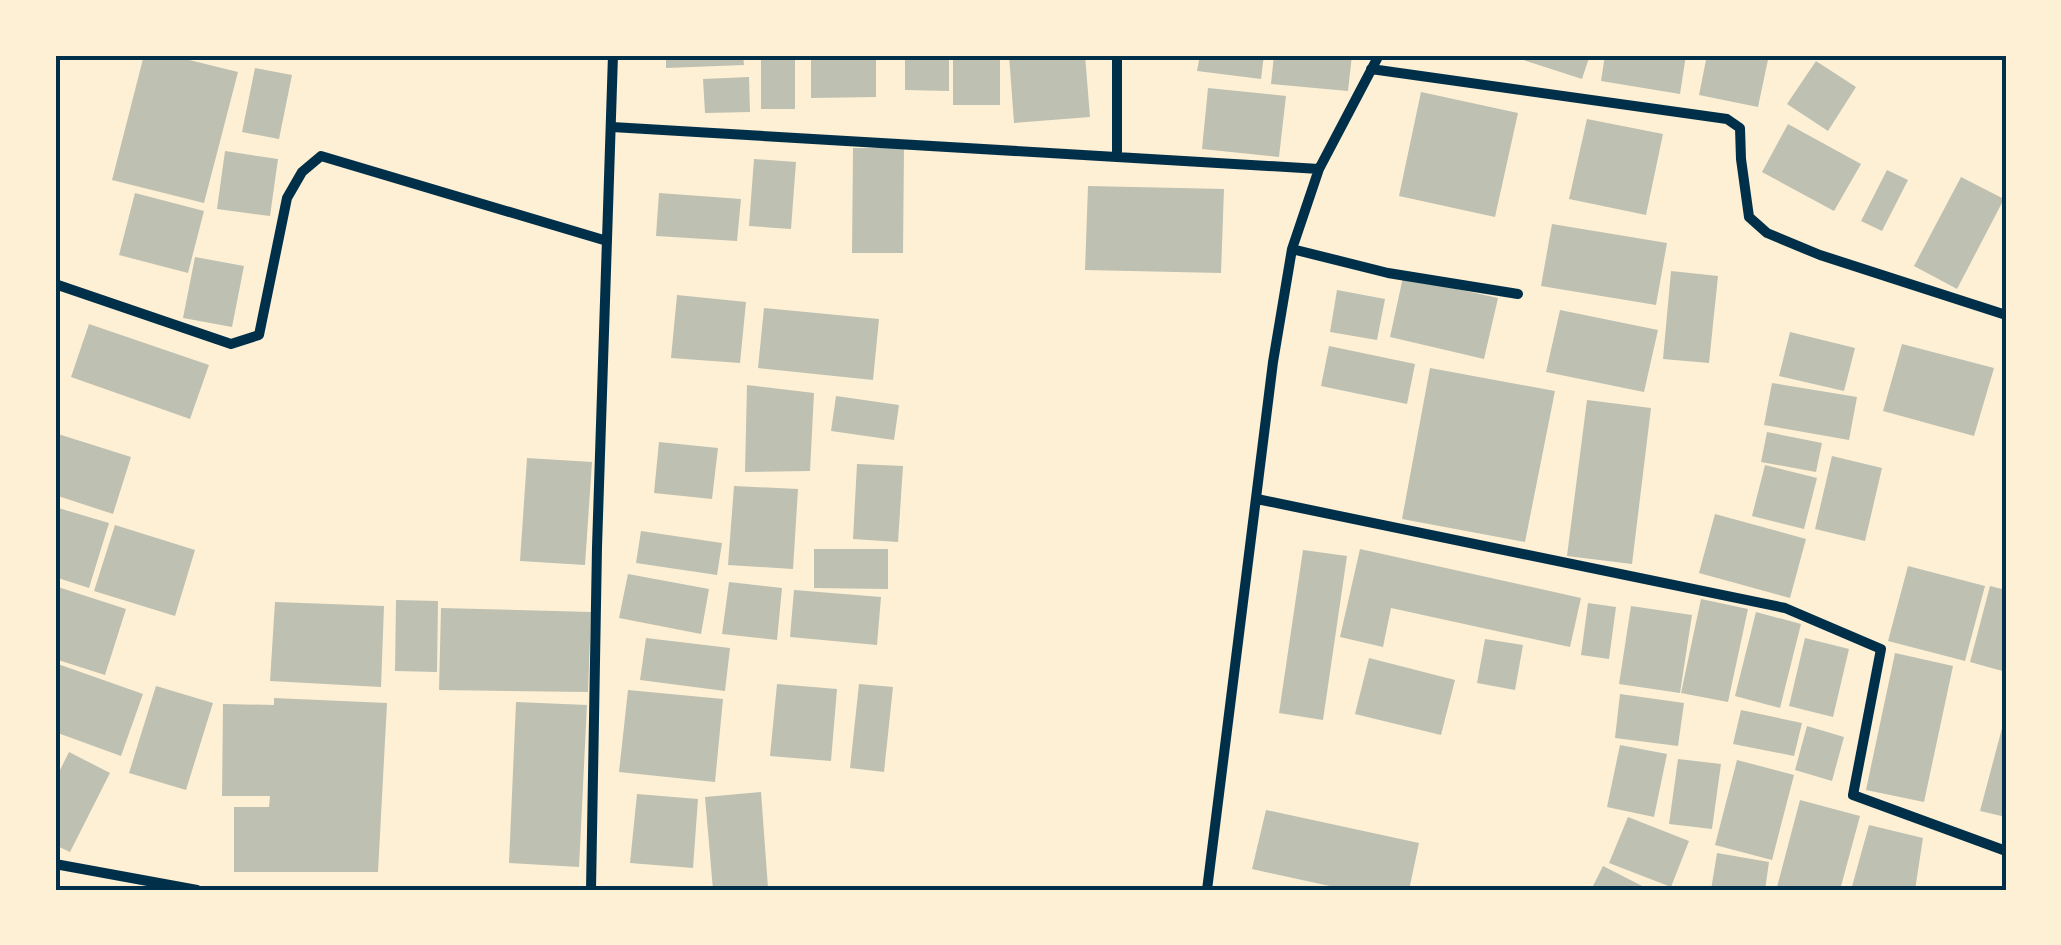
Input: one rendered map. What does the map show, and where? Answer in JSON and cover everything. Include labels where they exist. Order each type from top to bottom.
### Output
[{"type":"street","points":[[591,890],[613,55]]},
{"type":"street","points":[[1117,55],[1117,157]]},
{"type":"street","points":[[1207,890],[1272,362],[1292,250],[1319,169],[1379,55]]},
{"type":"street","points":[[1371,69],[1726,119],[1740,128],[1740,159],[1749,217],[1768,233],[1820,256],[2006,315]]},
{"type":"street","points":[[612,127],[1319,169]]},
{"type":"street","points":[[55,285],[231,344],[259,335],[287,198],[302,172],[321,156],[607,242]]},
{"type":"street","points":[[1292,250],[1388,273],[1518,294]]},
{"type":"street","points":[[1257,500],[1785,608],[1881,649],[1853,795],[2006,851]]},
{"type":"street","points":[[55,864],[198,890]]},
{"type":"building","points":[[144,55],[169,55],[238,72],[204,203],[112,180]]},
{"type":"building","points":[[666,55],[743,55],[744,65],[666,68]]},
{"type":"building","points":[[761,55],[795,55],[795,109],[761,109]]},
{"type":"building","points":[[811,55],[876,55],[876,97],[811,98]]},
{"type":"building","points":[[905,55],[949,55],[949,91],[905,90]]},
{"type":"building","points":[[953,55],[1000,55],[1000,105],[953,105]]},
{"type":"building","points":[[1009,55],[1085,55],[1090,117],[1014,123]]},
{"type":"building","points":[[1200,55],[1264,55],[1261,79],[1197,71]]},
{"type":"building","points":[[1274,55],[1352,55],[1348,91],[1271,84]]},
{"type":"building","points":[[1508,55],[1590,55],[1582,79]]},
{"type":"building","points":[[1605,55],[1686,55],[1680,94],[1601,81]]},
{"type":"building","points":[[1707,55],[1769,55],[1758,107],[1699,95]]},
{"type":"building","points":[[1816,61],[1856,87],[1828,131],[1787,104]]},
{"type":"building","points":[[255,68],[292,75],[279,139],[242,132]]},
{"type":"building","points":[[749,77],[750,112],[705,113],[703,79]]},
{"type":"building","points":[[1208,88],[1286,96],[1279,157],[1202,149]]},
{"type":"building","points":[[1421,92],[1518,113],[1495,217],[1399,196]]},
{"type":"building","points":[[1587,119],[1663,134],[1646,215],[1569,199]]},
{"type":"building","points":[[1788,124],[1861,164],[1834,211],[1762,172]]},
{"type":"building","points":[[853,148],[904,148],[903,253],[852,253]]},
{"type":"building","points":[[225,151],[278,159],[270,216],[217,209]]},
{"type":"building","points":[[754,159],[796,162],[791,229],[749,226]]},
{"type":"building","points":[[1887,170],[1908,180],[1882,231],[1861,221]]},
{"type":"building","points":[[1961,177],[2004,199],[1957,289],[1914,266]]},
{"type":"building","points":[[1088,186],[1224,189],[1221,273],[1085,270]]},
{"type":"building","points":[[135,193],[204,211],[188,273],[119,255]]},
{"type":"building","points":[[659,193],[741,199],[737,241],[656,236]]},
{"type":"building","points":[[1552,224],[1667,243],[1656,305],[1541,286]]},
{"type":"building","points":[[195,257],[244,266],[232,327],[183,318]]},
{"type":"building","points":[[1671,271],[1718,276],[1709,363],[1663,359]]},
{"type":"building","points":[[1403,277],[1498,298],[1484,359],[1390,337]]},
{"type":"building","points":[[1337,290],[1385,299],[1377,340],[1330,332]]},
{"type":"building","points":[[677,295],[746,302],[740,363],[671,358]]},
{"type":"building","points":[[764,308],[879,319],[873,380],[758,368]]},
{"type":"building","points":[[1560,310],[1658,330],[1644,392],[1546,372]]},
{"type":"building","points":[[89,324],[209,365],[190,419],[71,377]]},
{"type":"building","points":[[1790,332],[1855,348],[1844,391],[1779,376]]},
{"type":"building","points":[[1902,344],[1994,368],[1974,436],[1883,411]]},
{"type":"building","points":[[1329,346],[1415,364],[1407,404],[1321,386]]},
{"type":"building","points":[[1430,368],[1555,391],[1525,542],[1402,519]]},
{"type":"building","points":[[1772,383],[1857,397],[1849,440],[1764,425]]},
{"type":"building","points":[[747,385],[814,393],[810,471],[745,472]]},
{"type":"building","points":[[836,396],[899,405],[894,440],[831,431]]},
{"type":"building","points":[[1587,400],[1651,408],[1632,564],[1567,556]]},
{"type":"building","points":[[1767,432],[1822,443],[1816,472],[1761,462]]},
{"type":"building","points":[[55,433],[131,457],[113,514],[55,495]]},
{"type":"building","points":[[659,442],[718,448],[712,499],[654,493]]},
{"type":"building","points":[[1832,456],[1882,468],[1865,541],[1815,529]]},
{"type":"building","points":[[527,458],[592,462],[585,565],[520,561]]},
{"type":"building","points":[[857,464],[903,466],[898,542],[853,539]]},
{"type":"building","points":[[1765,465],[1817,478],[1804,529],[1752,516]]},
{"type":"building","points":[[734,486],[798,489],[793,569],[728,565]]},
{"type":"building","points":[[55,507],[109,523],[89,588],[55,577]]},
{"type":"building","points":[[1715,514],[1806,539],[1790,598],[1699,573]]},
{"type":"building","points":[[115,525],[195,550],[175,616],[94,591]]},
{"type":"building","points":[[641,531],[722,543],[717,575],[636,563]]},
{"type":"building","points":[[814,549],[888,549],[888,589],[814,588]]},
{"type":"building","points":[[1360,549],[1581,598],[1570,647],[1391,608],[1383,647],[1340,637]]},
{"type":"building","points":[[1303,550],[1347,556],[1323,720],[1279,713]]},
{"type":"building","points":[[1908,566],[1985,586],[1965,661],[1888,641]]},
{"type":"building","points":[[628,574],[709,589],[701,634],[619,618]]},
{"type":"building","points":[[729,582],[782,588],[777,640],[722,634]]},
{"type":"building","points":[[55,586],[126,609],[105,675],[55,659]]},
{"type":"building","points":[[1990,586],[2006,590],[2006,672],[1970,662]]},
{"type":"building","points":[[794,590],[881,597],[877,645],[790,637]]},
{"type":"building","points":[[1701,599],[1748,609],[1728,702],[1681,693]]},
{"type":"building","points":[[396,600],[438,601],[437,672],[395,671]]},
{"type":"building","points":[[275,602],[384,606],[381,687],[270,681]]},
{"type":"building","points":[[1588,603],[1616,607],[1609,659],[1581,655]]},
{"type":"building","points":[[1631,606],[1692,615],[1680,693],[1619,684]]},
{"type":"building","points":[[441,608],[591,612],[588,692],[439,690]]},
{"type":"building","points":[[1756,612],[1801,624],[1780,708],[1735,696]]},
{"type":"building","points":[[646,638],[730,648],[725,691],[640,680]]},
{"type":"building","points":[[1805,638],[1849,649],[1833,717],[1789,706]]},
{"type":"building","points":[[1485,639],[1523,645],[1515,690],[1477,683]]},
{"type":"building","points":[[1895,653],[1953,666],[1924,802],[1866,790]]},
{"type":"building","points":[[1369,658],[1455,680],[1441,735],[1355,714]]},
{"type":"building","points":[[55,663],[143,694],[121,756],[55,732]]},
{"type":"building","points":[[777,684],[837,689],[831,761],[770,756]]},
{"type":"building","points":[[859,684],[893,687],[884,772],[850,768]]},
{"type":"building","points":[[156,686],[213,703],[186,790],[129,773]]},
{"type":"building","points":[[628,690],[723,699],[715,782],[619,772]]},
{"type":"building","points":[[1620,694],[1684,703],[1678,746],[1615,738]]},
{"type":"building","points":[[274,698],[387,703],[378,872],[234,872],[234,807],[269,807],[270,796],[222,796],[223,704],[274,705]]},
{"type":"building","points":[[516,702],[587,705],[579,867],[509,863]]},
{"type":"building","points":[[1741,710],[1802,723],[1794,756],[1733,744]]},
{"type":"building","points":[[2006,717],[2006,817],[1980,811]]},
{"type":"building","points":[[1807,726],[1844,737],[1832,781],[1795,770]]},
{"type":"building","points":[[1620,745],[1667,754],[1654,817],[1607,807]]},
{"type":"building","points":[[69,752],[110,773],[70,852],[55,845],[55,780]]},
{"type":"building","points":[[1678,759],[1721,764],[1712,829],[1669,824]]},
{"type":"building","points":[[1737,760],[1794,775],[1772,860],[1715,845]]},
{"type":"building","points":[[761,792],[768,888],[713,890],[705,797]]},
{"type":"building","points":[[637,794],[698,799],[693,868],[630,863]]},
{"type":"building","points":[[1800,800],[1860,816],[1840,890],[1777,887]]},
{"type":"building","points":[[1266,810],[1419,843],[1409,890],[1348,890],[1252,869]]},
{"type":"building","points":[[1628,817],[1689,841],[1671,887],[1609,863]]},
{"type":"building","points":[[1869,825],[1923,838],[1915,890],[1851,890]]},
{"type":"building","points":[[1717,853],[1769,862],[1765,890],[1711,890]]},
{"type":"building","points":[[1603,866],[1650,890],[1591,890]]}]
